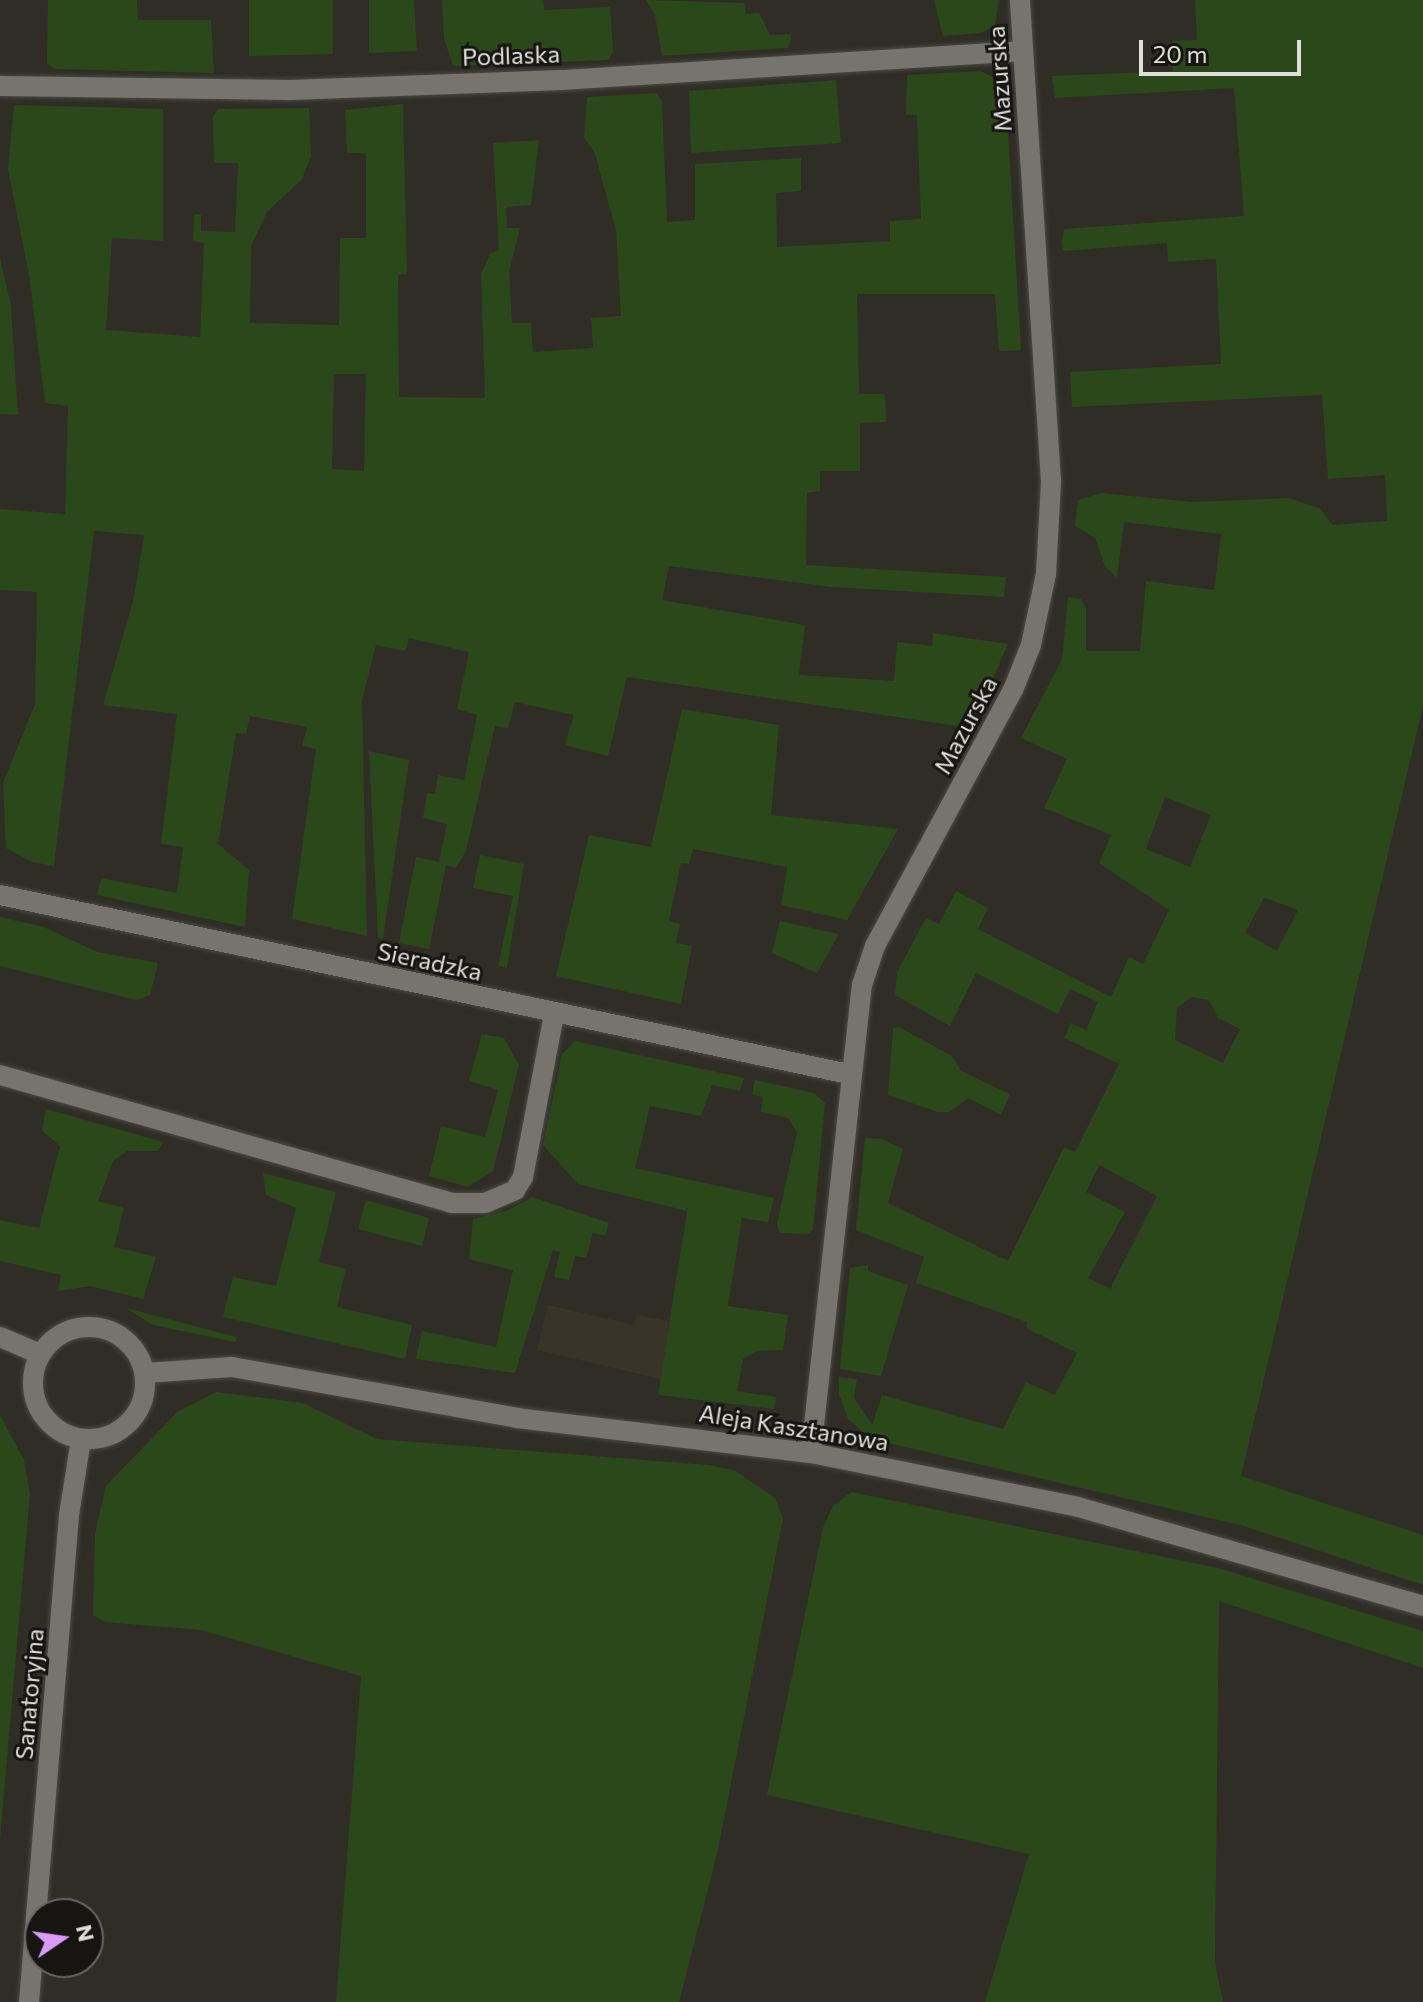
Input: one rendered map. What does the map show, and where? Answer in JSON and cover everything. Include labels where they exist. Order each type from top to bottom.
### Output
[{"type":"street","name":"Mazurska","points":[[811,1453],[854,1023],[875,946],[1013,690],[1031,645],[1046,574],[1051,481],[1020,0]]},
{"type":"street","name":"Podlaska","points":[[0,86],[290,90],[562,80],[1022,51]]},
{"type":"street","name":"Sieradzka","points":[[0,895],[849,1074]]},
{"type":"street","points":[[0,1075],[423,1195],[476,1204],[502,1198],[523,1177],[554,1014]]},
{"type":"street","points":[[99,1327],[130,1343],[145,1373],[146,1391],[131,1422],[116,1433],[81,1439],[60,1432],[34,1397],[32,1375],[40,1354],[65,1331],[99,1327]]},
{"type":"street","points":[[0,1337],[40,1354]]},
{"type":"street","name":"Aleja Kasztanowa","points":[[145,1373],[232,1367],[517,1418],[811,1453],[1078,1507],[1423,1606]]},
{"type":"street","name":"Sanatoryjna","points":[[29,2002],[69,1515],[81,1439]]},
{"type":"shaded area","points":[[548,1305],[634,1325],[637,1315],[669,1321],[661,1379],[537,1350]]},
{"type":"green space","points":[[48,0],[137,0],[138,20],[211,20],[214,73],[54,69],[47,63]]},
{"type":"green space","points":[[249,0],[333,0],[333,54],[249,56]]},
{"type":"green space","points":[[369,0],[414,0],[417,51],[369,53]]},
{"type":"green space","points":[[442,0],[543,0],[544,10],[610,7],[613,51],[609,60],[453,66],[444,38]]},
{"type":"green space","points":[[646,0],[744,3],[746,14],[759,13],[770,35],[791,34],[791,39],[788,48],[662,56],[655,15]]},
{"type":"green space","points":[[934,0],[999,0],[995,25],[981,33],[943,36]]},
{"type":"green space","points":[[1195,0],[1423,0],[1423,706],[1241,1476],[1423,1535],[1423,1585],[1240,1525],[871,1439],[848,1419],[839,1394],[839,1377],[857,1379],[854,1398],[872,1425],[882,1395],[1003,1429],[1026,1382],[1055,1395],[1077,1353],[1026,1328],[1027,1322],[916,1283],[924,1257],[856,1230],[865,1138],[882,1139],[903,1149],[888,1203],[1008,1261],[1064,1147],[1075,1152],[1119,1064],[1064,1038],[1071,1023],[1086,1030],[1098,1002],[1070,989],[1058,1014],[976,973],[950,1026],[895,995],[897,972],[926,918],[939,924],[956,891],[988,908],[978,929],[1111,997],[1129,957],[1143,964],[1169,910],[1099,863],[1111,835],[1044,808],[1067,759],[1021,738],[1062,659],[1068,597],[1081,599],[1086,608],[1086,651],[1140,651],[1146,581],[1214,590],[1221,534],[1124,522],[1117,578],[1105,566],[1095,538],[1075,526],[1078,500],[1101,493],[1192,502],[1288,498],[1321,509],[1332,525],[1387,521],[1385,475],[1328,479],[1322,395],[1072,407],[1070,372],[1221,364],[1216,259],[1168,262],[1167,243],[1063,251],[1062,241],[1064,229],[1244,216],[1234,88],[1055,98],[1052,76],[1173,71],[1172,41],[1197,40]],"holes":[[[1165,797],[1211,815],[1190,867],[1146,849]],[[1264,898],[1298,910],[1277,951],[1245,933]],[[1192,997],[1209,1000],[1218,1018],[1240,1029],[1223,1063],[1175,1040],[1177,1008]],[[1099,1165],[1157,1196],[1110,1289],[1088,1278],[1125,1212],[1086,1192]]]},
{"type":"green space","points":[[981,71],[1001,82],[1006,99],[1021,350],[999,351],[995,294],[857,294],[859,394],[885,394],[886,422],[860,423],[860,471],[820,471],[820,491],[807,493],[806,565],[1006,577],[1004,597],[832,587],[669,566],[662,600],[805,625],[799,675],[894,681],[897,642],[933,646],[933,633],[1008,644],[971,728],[627,677],[608,756],[565,745],[574,715],[515,702],[508,728],[495,726],[466,851],[456,868],[446,865],[429,949],[399,943],[416,857],[439,862],[447,824],[423,818],[427,793],[435,794],[438,775],[464,780],[477,715],[457,709],[469,652],[409,638],[405,651],[376,645],[362,701],[367,936],[292,919],[316,749],[302,746],[307,727],[250,716],[246,734],[236,733],[218,844],[249,870],[245,927],[97,895],[101,878],[177,893],[183,847],[161,844],[177,714],[103,705],[134,598],[144,535],[94,531],[54,866],[32,862],[6,848],[3,783],[35,704],[37,592],[0,590],[0,509],[65,514],[68,406],[45,403],[29,275],[8,169],[14,105],[163,109],[163,241],[112,238],[106,330],[200,337],[204,243],[193,241],[194,214],[201,215],[201,231],[235,232],[238,163],[214,163],[213,117],[218,109],[309,108],[311,156],[302,179],[267,212],[251,246],[250,323],[339,325],[340,238],[366,238],[366,153],[347,153],[345,110],[403,104],[407,274],[398,275],[399,397],[485,398],[481,274],[490,254],[499,250],[493,143],[539,140],[531,205],[506,207],[507,228],[520,228],[509,271],[512,323],[531,323],[533,352],[593,348],[591,318],[621,316],[616,230],[594,151],[584,138],[587,97],[657,93],[662,102],[667,222],[695,220],[695,164],[801,158],[801,191],[776,193],[777,247],[890,241],[890,221],[921,219],[917,115],[906,115],[907,75]],"holes":[[[334,374],[366,374],[364,471],[332,469]]]},
{"type":"green space","points":[[836,80],[841,143],[691,153],[689,91]]},
{"type":"green space","points":[[0,258],[11,306],[18,415],[0,414]]},
{"type":"green space","points":[[682,709],[779,725],[771,815],[898,829],[847,920],[781,905],[787,867],[693,849],[689,864],[681,863],[669,921],[680,924],[676,943],[692,946],[681,1004],[556,976],[589,835],[651,847]]},
{"type":"green space","points":[[369,751],[409,760],[383,939],[378,938]]},
{"type":"green space","points":[[480,855],[524,864],[507,968],[498,966],[513,896],[473,888]]},
{"type":"green space","points":[[0,917],[44,927],[97,952],[158,963],[150,995],[137,1000],[0,966]]},
{"type":"green space","points":[[780,921],[839,934],[817,973],[772,953]]},
{"type":"green space","points":[[899,1027],[952,1056],[961,1071],[1010,1094],[1001,1115],[968,1098],[950,1112],[938,1112],[888,1095],[893,1028]]},
{"type":"green space","points":[[482,1034],[504,1038],[519,1065],[493,1171],[468,1187],[429,1176],[441,1126],[485,1137],[498,1090],[469,1081]]},
{"type":"green space","points":[[575,1041],[744,1078],[740,1091],[712,1085],[701,1116],[650,1106],[635,1168],[774,1198],[768,1222],[742,1218],[728,1306],[788,1315],[783,1350],[757,1351],[743,1359],[737,1391],[776,1397],[774,1409],[658,1395],[687,1211],[578,1184],[543,1145],[562,1054]]},
{"type":"green space","points":[[755,1080],[814,1093],[825,1103],[813,1230],[808,1234],[780,1233],[777,1224],[797,1132],[788,1118],[761,1112],[763,1097],[752,1094]]},
{"type":"green space","points":[[46,1109],[163,1142],[158,1151],[127,1151],[113,1161],[98,1201],[124,1208],[114,1247],[156,1257],[143,1299],[90,1286],[58,1291],[61,1275],[0,1261],[0,1220],[39,1228],[60,1146],[42,1131]]},
{"type":"green space","points":[[263,1173],[336,1192],[319,1262],[346,1269],[337,1307],[412,1325],[405,1359],[223,1317],[233,1277],[276,1286],[296,1208],[266,1195]]},
{"type":"green space","points":[[532,1197],[609,1223],[605,1236],[593,1233],[586,1258],[575,1256],[569,1280],[554,1277],[560,1252],[553,1250],[515,1373],[416,1359],[422,1331],[496,1347],[513,1270],[469,1259],[473,1219],[506,1211]]},
{"type":"green space","points":[[366,1200],[429,1218],[422,1246],[358,1229]]},
{"type":"green space","points":[[868,1265],[868,1271],[908,1285],[881,1376],[840,1369],[850,1268]]},
{"type":"green space","points":[[126,1308],[237,1337],[235,1342],[153,1325]]},
{"type":"green space","points":[[216,1392],[303,1403],[377,1439],[709,1465],[736,1471],[775,1498],[783,1519],[717,1854],[679,2002],[336,2002],[361,1676],[201,1630],[104,1622],[93,1615],[95,1533],[106,1486],[177,1412]]},
{"type":"green space","points":[[0,1415],[24,1460],[30,1494],[0,1839]]},
{"type":"green space","points":[[851,1492],[1218,1568],[1423,1631],[1423,1668],[1219,1601],[1215,1963],[1223,2002],[985,2002],[1029,1854],[767,1795],[823,1528],[833,1506]]}]
